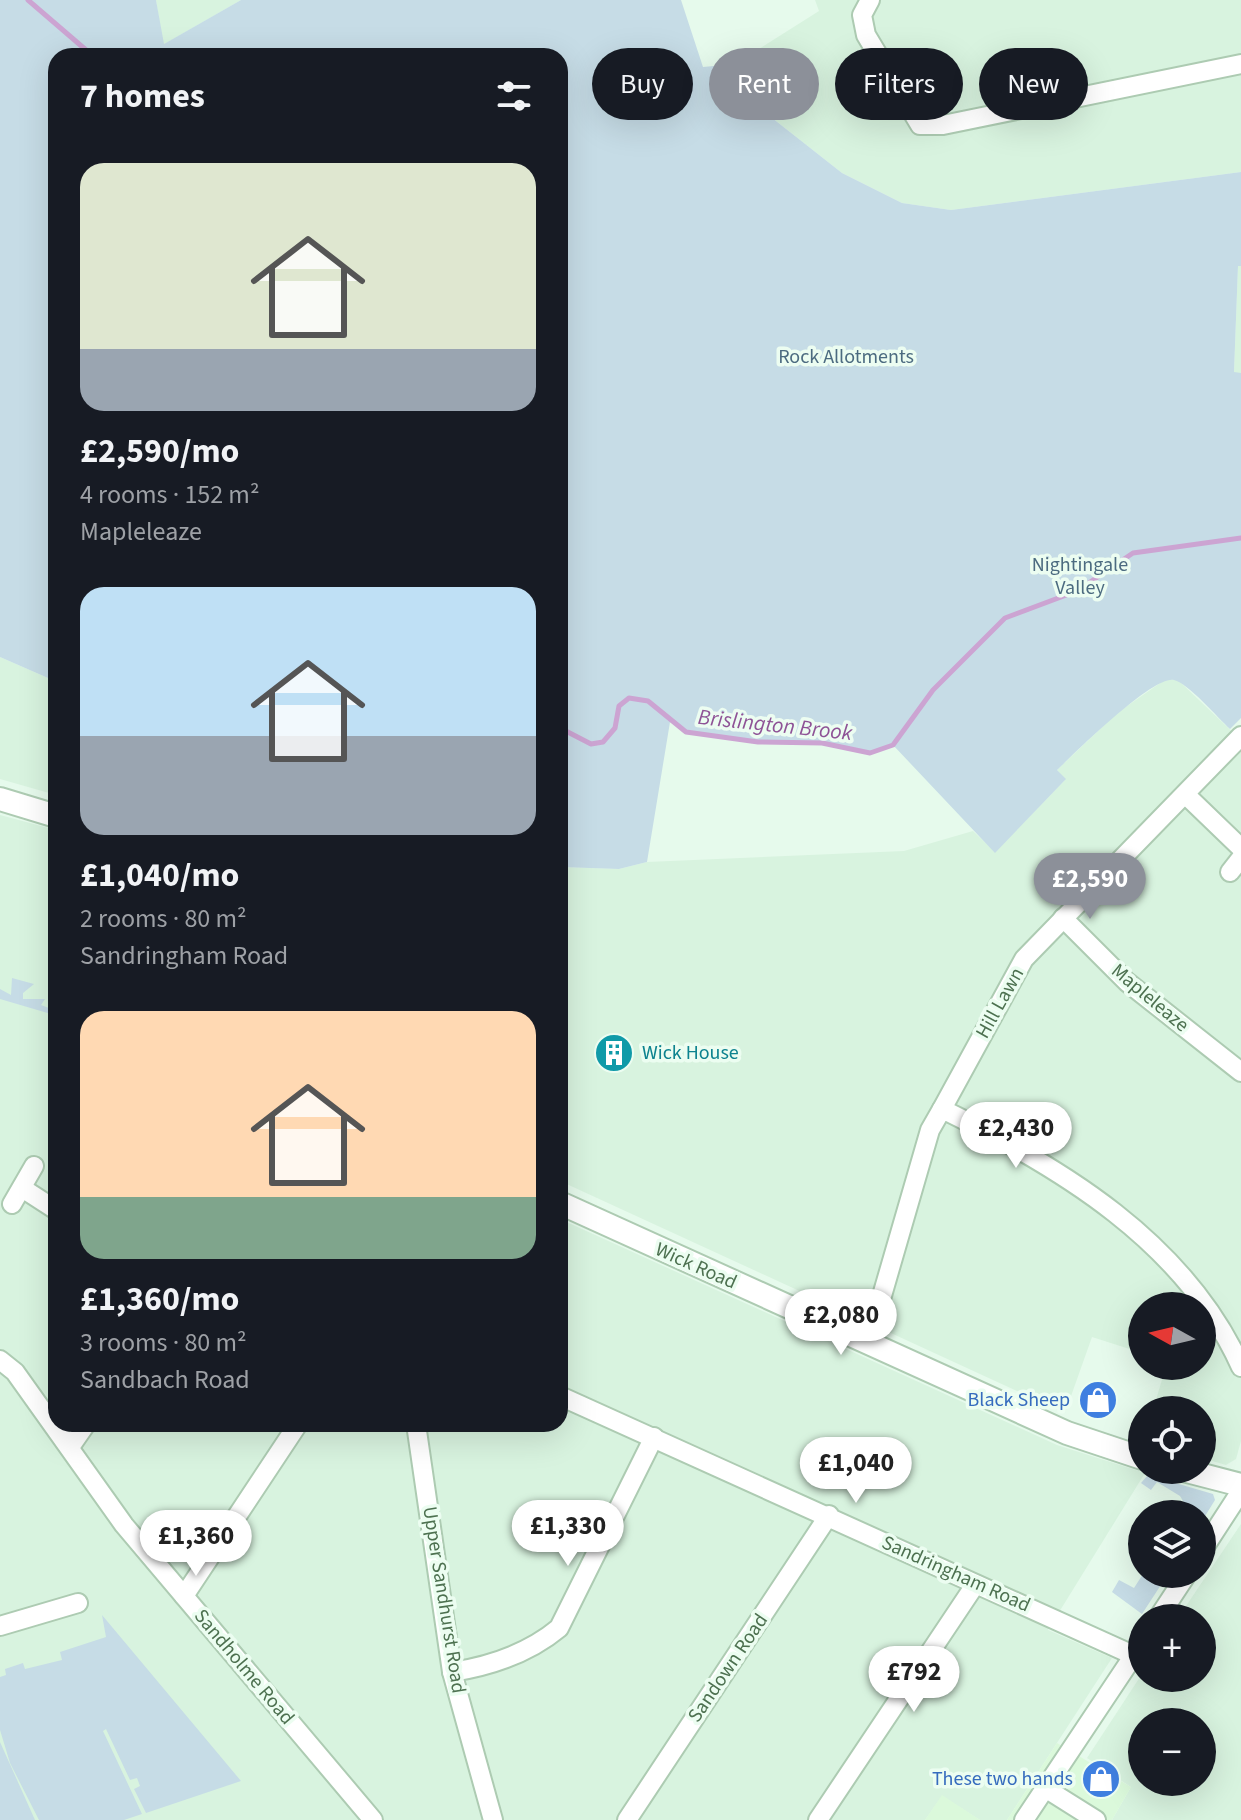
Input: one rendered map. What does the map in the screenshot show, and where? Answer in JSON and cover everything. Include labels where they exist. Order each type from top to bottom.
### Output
[{"type":"street","points":[[870,0],[862,15],[866,35],[920,125],[943,125],[1241,64]]},
{"type":"street","name":"Hill Lawn","points":[[868,1344],[930,1130],[1024,959],[1241,736]]},
{"type":"street","points":[[1186,795],[1241,848]]},
{"type":"street","points":[[0,799],[48,814]]},
{"type":"street","name":"Mapleleaze","points":[[1063,918],[1127,982],[1241,1072]]},
{"type":"street","points":[[942,1109],[1019,1147],[1092,1196],[1138,1234],[1182,1274],[1206,1302],[1241,1367]]},
{"type":"street","points":[[34,1166],[17,1196],[48,1207]]},
{"type":"street","name":"Wick Road","points":[[568,1207],[1067,1433],[1128,1453]]},
{"type":"street","name":"Sandholme Road","points":[[0,1360],[15,1372],[48,1417]]},
{"type":"street","name":"Sandringham Road","points":[[568,1399],[829,1515],[975,1585],[1128,1645]]},
{"type":"street","name":"Sandholme Road","points":[[59,1432],[124,1525],[373,1820]]},
{"type":"street","points":[[70,1447],[80,1432]]},
{"type":"street","points":[[184,1596],[293,1432]]},
{"type":"street","name":"Upper Sandhurst Road","points":[[417,1432],[452,1672],[493,1820]]},
{"type":"street","points":[[452,1672],[510,1657],[545,1640],[559,1628],[654,1437]]},
{"type":"street","points":[[1216,1479],[1241,1485]]},
{"type":"street","points":[[1216,1529],[1241,1491]]},
{"type":"street","name":"Sandown Road","points":[[627,1820],[829,1515]]},
{"type":"street","points":[[818,1820],[975,1585]]},
{"type":"street","points":[[0,1626],[78,1603]]},
{"type":"street","points":[[1024,1820],[1128,1664]]},
{"type":"street","points":[[1045,1788],[1096,1820]]},
{"type":"shaded area","points":[[156,0],[241,0],[163,45]]},
{"type":"shaded area","points":[[815,0],[1241,0],[1241,172],[951,210],[902,203],[842,173],[775,120],[819,120],[819,48],[760,48],[819,11]]},
{"type":"shaded area","points":[[1238,266],[1241,266],[1241,373],[1234,373]]},
{"type":"shaded area","points":[[0,657],[48,678],[48,793],[0,779]]},
{"type":"shaded area","points":[[1166,679],[1178,680],[1241,740],[1241,1441],[1236,1459],[1226,1465],[1216,1462],[1216,1396],[1157,1396],[1162,1380],[1216,1380],[1216,1292],[1128,1292],[1128,1349],[1092,1337],[1065,1413],[568,1185],[568,867],[619,869],[647,862],[904,851],[973,831],[995,852],[1065,780],[1057,770],[1117,713]]},
{"type":"shaded area","points":[[0,815],[48,828],[48,1432],[568,1432],[568,1223],[1057,1445],[1128,1468],[1128,1484],[1138,1484],[1048,1630],[1112,1658],[1007,1820],[980,1820],[942,1796],[925,1820],[0,1820]]},
{"type":"shaded area","points":[[1241,1524],[1241,1820],[1112,1820],[1128,1792],[1128,1796],[1216,1796],[1216,1708],[1128,1708],[1128,1785],[1087,1758],[1130,1692],[1216,1692],[1216,1604],[1187,1604],[1198,1588],[1216,1588],[1216,1561]]},
{"type":"shaded area","points":[[1057,1743],[1128,1785],[1128,1792],[1112,1820],[1007,1820]]},
{"type":"shaded area","points":[[942,1795],[980,1820],[925,1820]]},
{"type":"green space","points":[[0,0],[156,0],[164,44],[241,0],[681,0],[703,67],[709,66],[709,120],[775,120],[842,173],[902,203],[951,210],[1241,172],[1241,266],[1238,266],[1234,372],[1241,373],[1241,718],[1230,729],[1195,694],[1174,680],[1149,690],[1114,717],[1057,770],[1066,779],[995,853],[893,745],[870,753],[822,743],[758,742],[686,732],[670,722],[647,862],[619,869],[568,867],[568,48],[48,48],[48,678],[0,657]]},
{"type":"green space","points":[[12,978],[34,984],[23,993],[23,999],[45,999],[41,1005],[48,1008],[48,1013],[0,999],[0,989],[11,995]]},
{"type":"green space","points":[[1160,1484],[1179,1484],[1213,1494],[1215,1500],[1182,1500]]},
{"type":"green space","points":[[1119,1580],[1128,1588],[1159,1588],[1148,1604],[1128,1604],[1112,1592]]},
{"type":"green space","points":[[102,1615],[241,1781],[146,1813],[134,1789],[140,1786],[137,1778],[130,1780],[106,1729],[103,1731],[142,1814],[124,1820],[39,1820],[10,1763],[0,1730],[0,1677],[6,1675],[5,1669],[23,1663],[25,1669],[62,1660],[60,1652],[106,1637]]},
{"type":"green space","points":[[0,1742],[35,1820],[0,1820]]},
{"type":"waterway","name":"Brislington Brook","points":[[28,0],[84,48]]},
{"type":"waterway","name":"Brislington Brook","points":[[568,732],[591,744],[603,742],[615,728],[619,706],[629,698],[648,701],[686,732],[758,742],[822,743],[870,753],[893,745],[933,690],[1005,618],[1077,591],[1133,553],[1241,538]]},
{"type":"place","name":"Wick House","points":[[614,1053]]},
{"type":"place","name":"Black Sheep","points":[[1098,1400]]},
{"type":"place","name":"These two hands","points":[[1101,1779]]},
{"type":"park label","name":"Rock Allotments","points":[[846,357]]},
{"type":"park label","name":"Nightingale Valley","points":[[1080,576]]}]
